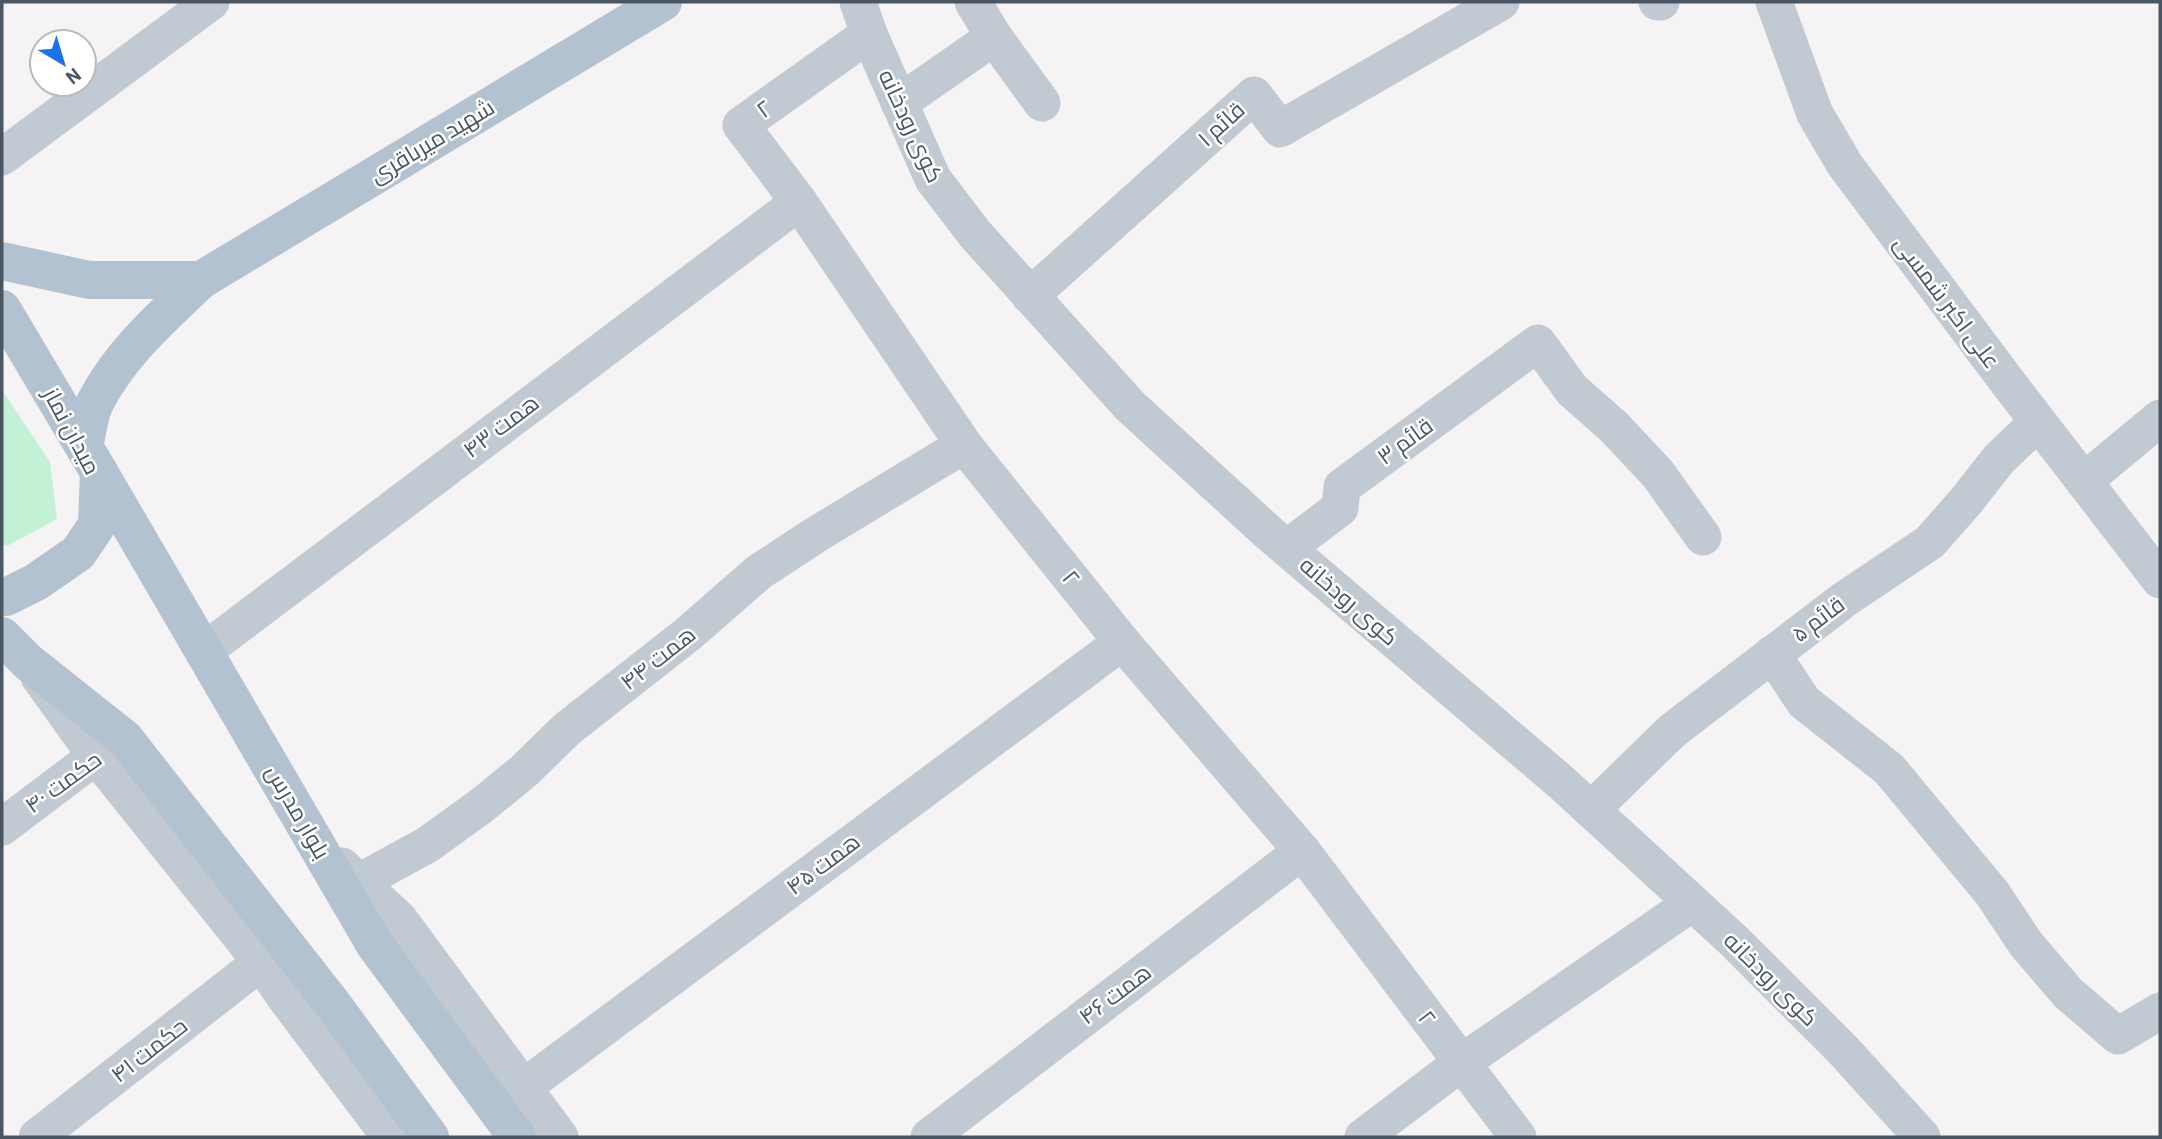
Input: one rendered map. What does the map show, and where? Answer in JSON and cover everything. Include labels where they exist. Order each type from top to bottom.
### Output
[{"type":"main road","name":"شهید میرباقری","points":[[92,459],[95,401],[150,328],[201,280],[659,3]]},
{"type":"main road","points":[[2,261],[89,280],[201,280]]},
{"type":"main road","name":"میدان نماز","points":[[2,309],[92,459],[97,525],[79,552],[36,582],[6,597],[2,596]]},
{"type":"main road","name":"بلوار مدرس","points":[[92,459],[375,945],[517,1137]]},
{"type":"main road","points":[[15,649],[110,748],[334,1006],[429,1137]]},
{"type":"street","points":[[2,157],[211,2]]},
{"type":"street","points":[[973,2],[994,37],[1042,103]]},
{"type":"street","name":"قائم ۱","points":[[1030,296],[1254,95],[1280,129],[1501,2]]},
{"type":"street","name":"علی اکبر شمسی","points":[[1774,2],[1815,114],[1845,165],[2160,580]]},
{"type":"street","name":"کوی رودخانه","points":[[863,18],[933,178],[975,234],[1130,406],[1287,548],[1591,810],[1734,941],[1843,1050],[1922,1137]]},
{"type":"street","name":"۲","points":[[863,18],[741,125],[799,202],[964,445],[1122,642],[1302,851],[1518,1137]]},
{"type":"street","points":[[899,103],[994,37]]},
{"type":"street","name":"همت ۴۳","points":[[204,651],[799,202]]},
{"type":"street","name":"قائم ۳","points":[[1287,548],[1339,508],[1342,487],[1538,343],[1572,390],[1614,427],[1658,474],[1703,537]]},
{"type":"street","points":[[2084,481],[2160,418]]},
{"type":"street","name":"قائم ۵","points":[[1591,810],[1672,731],[1845,599],[1930,542],[1999,459],[2038,422]]},
{"type":"street","name":"همت ۴۴","points":[[359,882],[427,845],[481,806],[524,771],[567,729],[688,634],[759,572],[964,445]]},
{"type":"street","name":"همت ۴۵","points":[[524,1087],[1122,642]]},
{"type":"street","points":[[1772,654],[1804,702],[1889,769],[1992,892],[2026,944],[2068,993],[2118,1035],[2160,1011]]},
{"type":"street","points":[[110,748],[284,996],[390,1137]]},
{"type":"street","name":"حکمت ۴۰","points":[[2,827],[110,748]]},
{"type":"street","points":[[312,837],[399,919],[560,1137]]},
{"type":"street","name":"همت ۴۶","points":[[929,1137],[1302,851]]},
{"type":"street","points":[[1363,1137],[1461,1063],[1692,903]]},
{"type":"street","name":"حکمت ۴۱","points":[[37,1137],[261,962]]},
{"type":"green space","points":[[2,390],[50,462],[57,519],[7,546],[2,544]]}]
